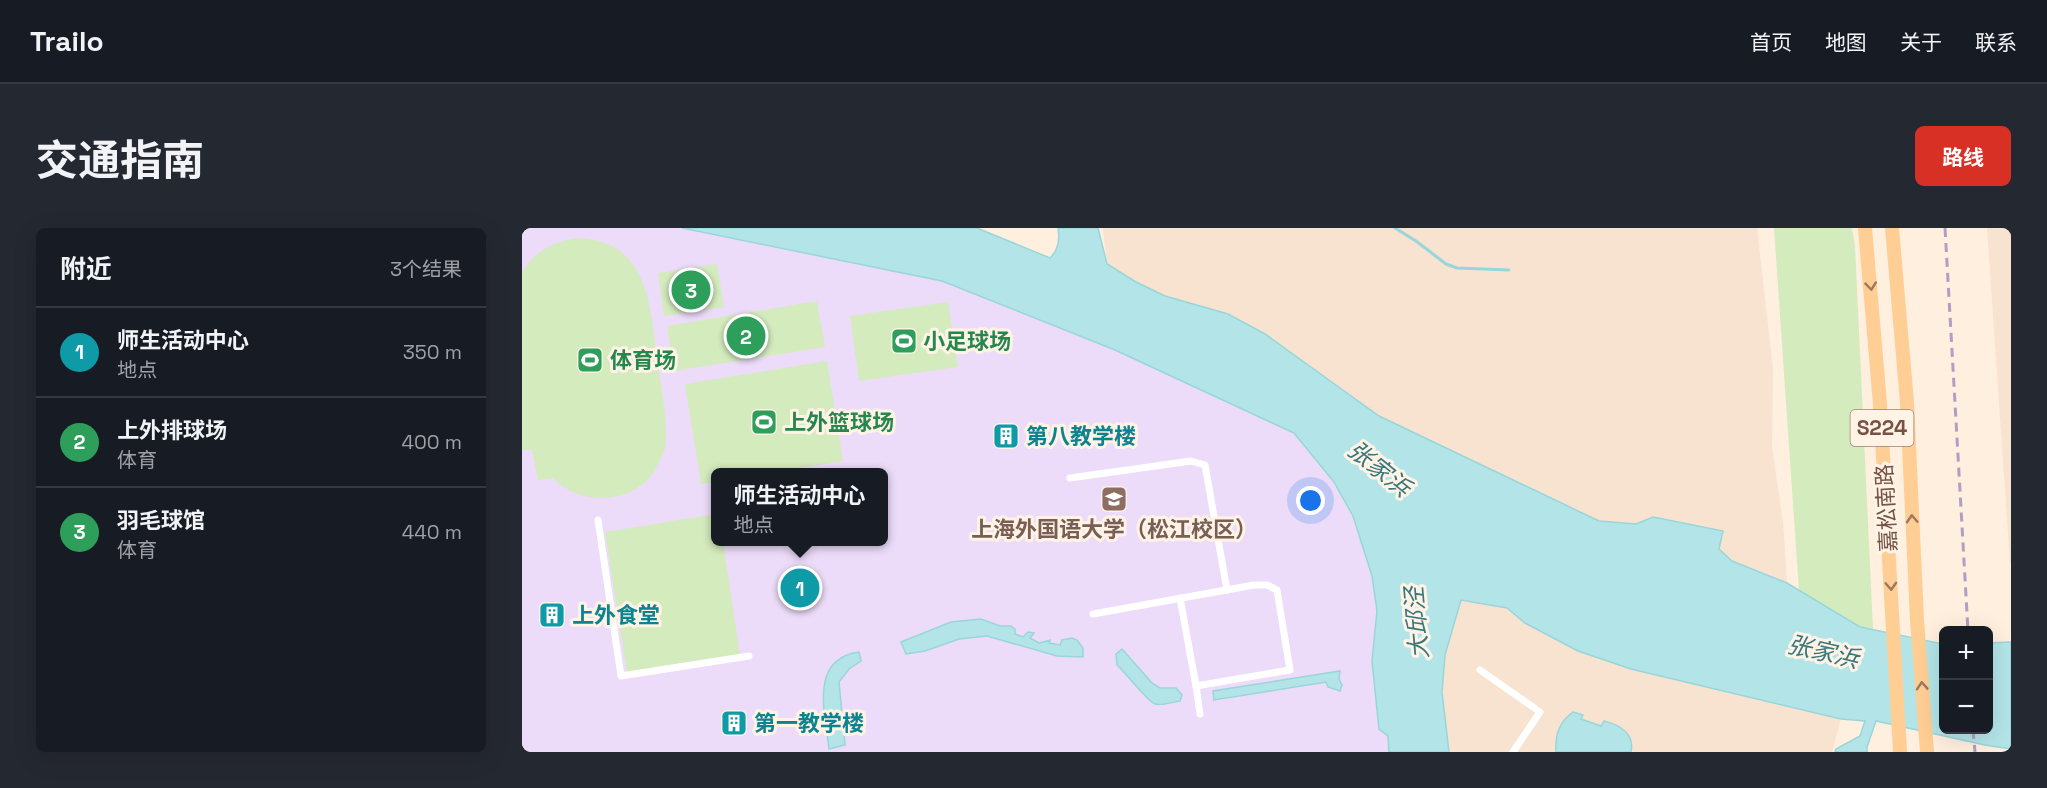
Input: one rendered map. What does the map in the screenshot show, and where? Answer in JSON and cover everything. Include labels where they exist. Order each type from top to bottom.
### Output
[{"type":"main road","name":"嘉松南路","points":[[1865,228],[1880,404],[1900,752]]},
{"type":"main road","name":"嘉松南路","points":[[1892,228],[1906,402],[1917,620],[1927,748]]},
{"type":"street","points":[[1070,478],[1191,460],[1205,465],[1227,590]]},
{"type":"street","points":[[598,520],[621,676],[749,656]]},
{"type":"street","points":[[1093,614],[1254,585],[1267,585],[1277,590],[1290,670],[1196,686]]},
{"type":"street","points":[[1180,598],[1200,714]]},
{"type":"street","points":[[1480,670],[1540,712],[1513,752]]},
{"type":"shaded area","name":"上海外国语大学（松江校区）","points":[[522,228],[682,228],[942,281],[1115,350],[1294,433],[1334,482],[1353,516],[1372,576],[1377,611],[1372,661],[1379,729],[1388,736],[1389,752],[522,752]]},
{"type":"shaded area","points":[[1103,228],[1757,228],[1773,369],[1772,448],[1783,522],[1787,583],[1732,561],[1719,549],[1723,531],[1653,517],[1641,524],[1599,521],[1379,416],[1265,334],[1228,314],[1165,296],[1107,264]]},
{"type":"shaded area","points":[[1987,228],[2011,228],[2011,563],[2010,563]]},
{"type":"shaded area","points":[[1461,600],[1507,608],[1525,623],[1578,651],[1631,669],[1841,719],[1832,752],[1449,752],[1442,692],[1445,655]]},
{"type":"green space","points":[[1774,228],[1852,228],[1855,246],[1873,630],[1860,627],[1799,591]]},
{"type":"green space","name":"体育场","points":[[577,238],[601,242],[620,251],[633,265],[642,282],[652,322],[665,418],[665,449],[651,476],[641,486],[629,492],[602,498],[576,493],[553,478],[538,480],[532,450],[522,450],[522,272],[533,258],[545,249]]},
{"type":"green space","points":[[717,264],[724,307],[664,316],[658,273]]},
{"type":"green space","points":[[817,301],[825,347],[674,371],[667,326]]},
{"type":"green space","name":"小足球场","points":[[948,302],[958,367],[859,381],[850,316]]},
{"type":"green space","name":"上外篮球场","points":[[827,361],[843,461],[800,468],[711,468],[711,483],[701,484],[685,384]]},
{"type":"green space","points":[[711,515],[711,546],[724,546],[740,655],[627,672],[605,532]]},
{"type":"water","points":[[682,228],[977,228],[1050,258],[1058,244],[1058,228],[1098,228],[1107,264],[1165,296],[1228,314],[1265,334],[1379,416],[1599,521],[1636,524],[1653,517],[1723,531],[1719,549],[1732,561],[1787,583],[1860,627],[1939,643],[1939,734],[1993,734],[1993,643],[2011,642],[2011,749],[1876,721],[1867,752],[1835,752],[1836,749],[1860,736],[1865,721],[1841,719],[1631,669],[1578,651],[1525,623],[1507,608],[1461,600],[1445,655],[1442,692],[1449,752],[1389,752],[1388,736],[1379,729],[1372,661],[1377,611],[1372,576],[1353,516],[1334,482],[1294,433],[1115,350],[942,281]]},
{"type":"water","points":[[981,619],[1000,626],[1011,626],[1015,629],[1015,634],[1023,637],[1028,632],[1034,633],[1030,638],[1039,643],[1050,640],[1049,643],[1060,645],[1062,640],[1072,638],[1077,640],[1083,648],[1083,657],[1057,656],[987,636],[959,639],[925,651],[906,654],[901,642],[951,622]]},
{"type":"water","points":[[1122,649],[1152,683],[1160,688],[1176,688],[1182,695],[1180,701],[1155,704],[1147,698],[1117,665],[1116,654]]},
{"type":"water","points":[[859,652],[861,661],[849,669],[839,682],[845,745],[829,749],[824,704],[826,676],[833,665],[843,657]]},
{"type":"water","points":[[1340,671],[1339,679],[1342,685],[1340,691],[1328,687],[1326,682],[1214,700],[1213,691]]},
{"type":"water","points":[[1573,712],[1583,715],[1581,719],[1601,726],[1604,721],[1621,728],[1631,740],[1631,752],[1556,752],[1559,729],[1564,720]]},
{"type":"waterway","points":[[1395,228],[1446,264],[1457,268],[1509,270]]},
{"type":"railway","points":[[1945,228],[1968,626]]},
{"type":"railway","points":[[1973,734],[1975,752]]},
{"type":"place","name":"羽毛球馆","points":[[691,290]]},
{"type":"place","name":"上外排球场","points":[[746,336]]},
{"type":"place","name":"小足球场","points":[[904,341]]},
{"type":"place","name":"体育场","points":[[590,360]]},
{"type":"place","name":"上外篮球场","points":[[764,422]]},
{"type":"place","name":"第八教学楼","points":[[1006,436]]},
{"type":"place","name":"上海外国语大学（松江校区）","points":[[1114,499]]},
{"type":"place","name":"师生活动中心","points":[[800,588]]},
{"type":"place","name":"上外食堂","points":[[552,615]]},
{"type":"place","name":"第一教学楼","points":[[734,723]]},
{"type":"water label","name":"张家浜","points":[[1379,469]]},
{"type":"water label","name":"大邱泾","points":[[1417,623]]},
{"type":"water label","name":"张家浜","points":[[1823,652]]}]
